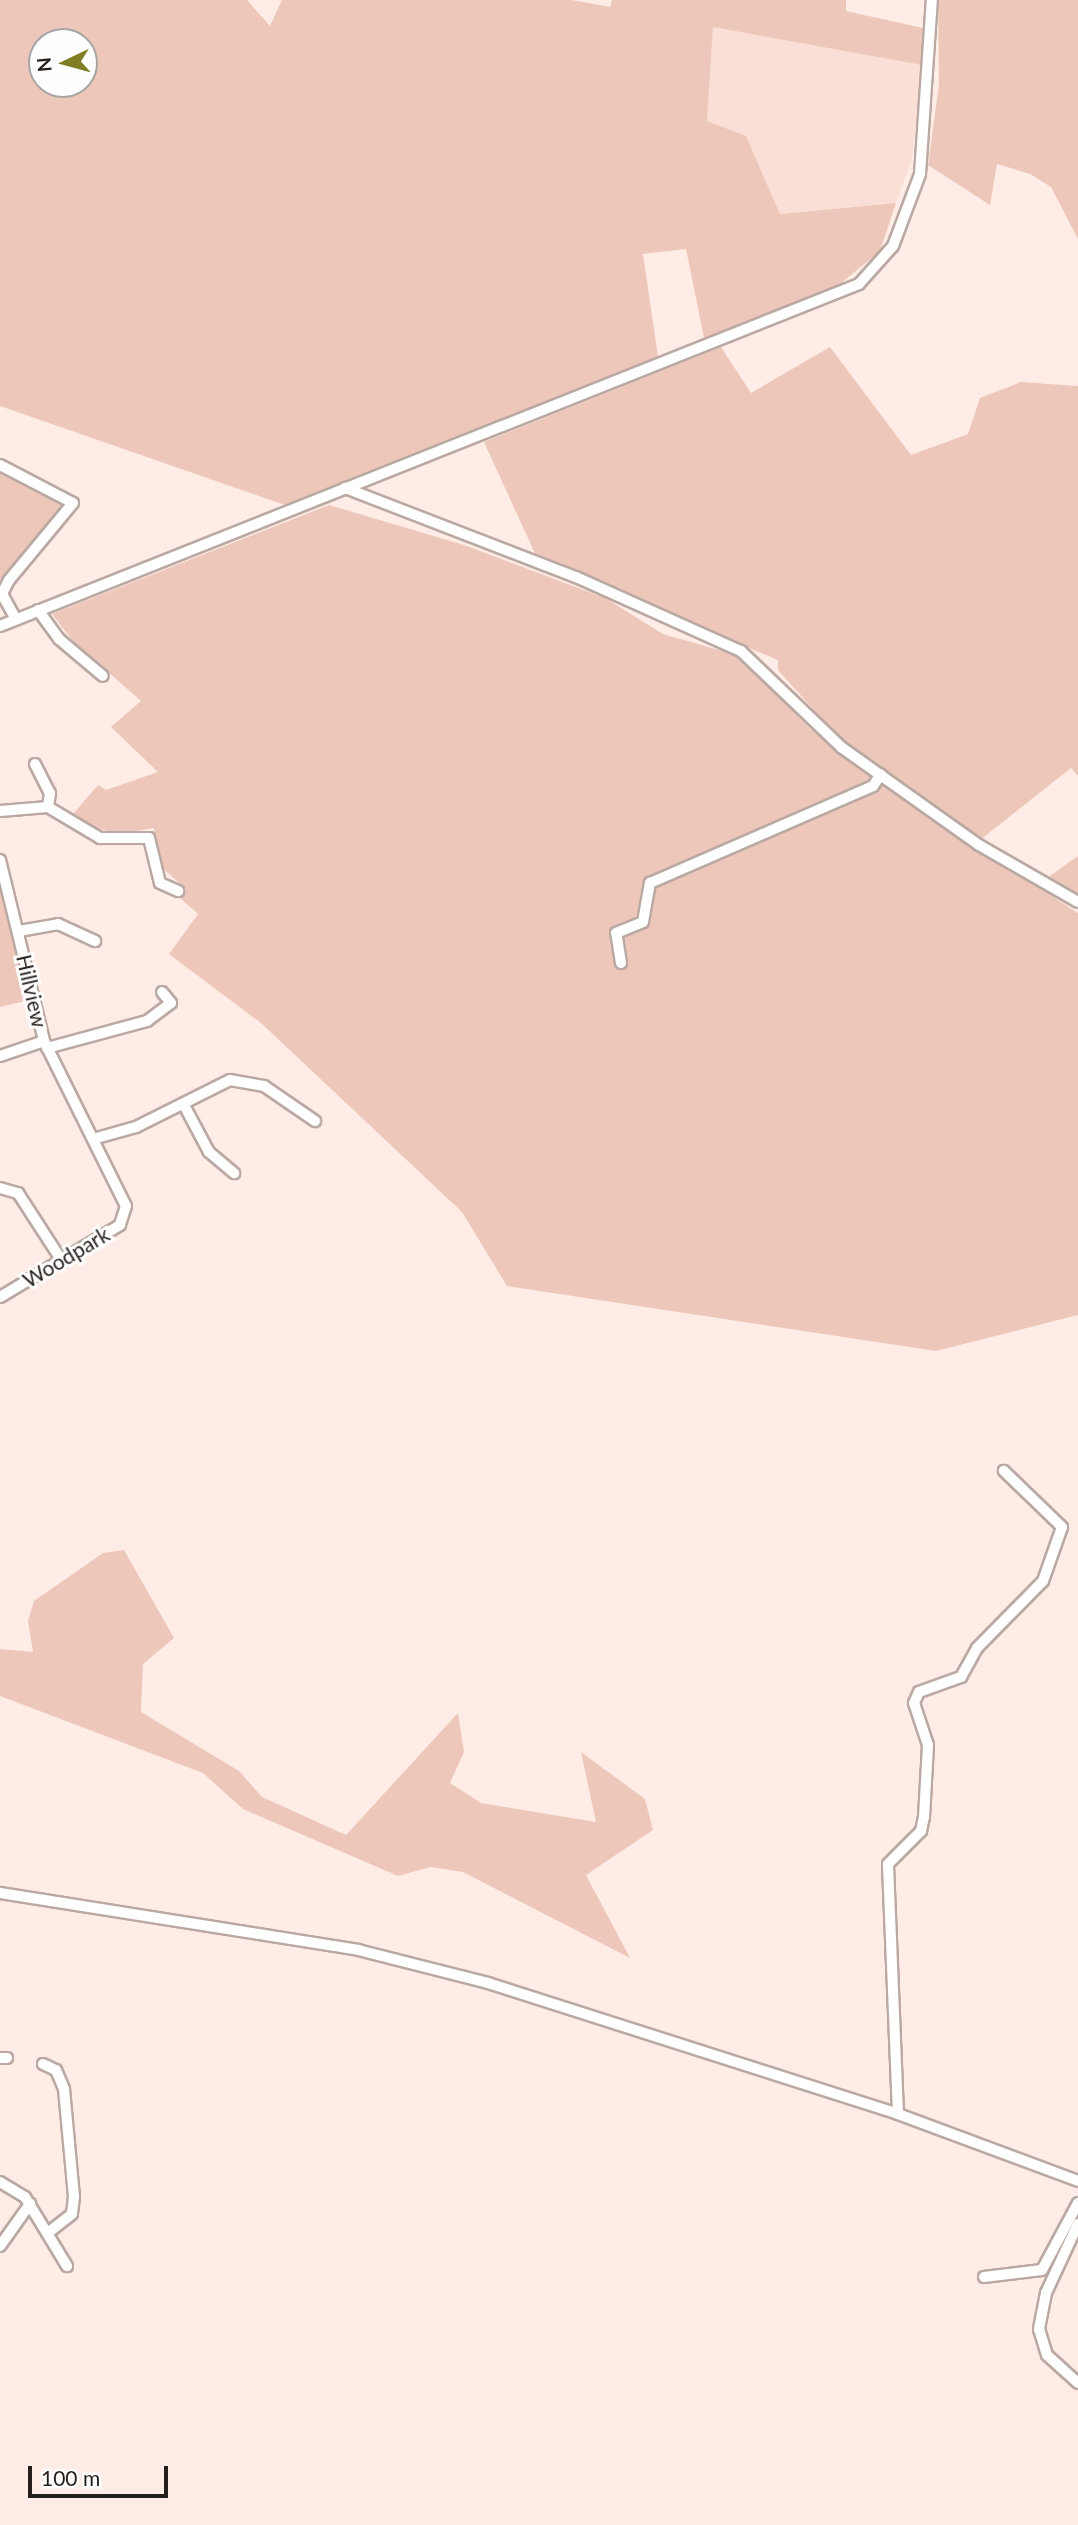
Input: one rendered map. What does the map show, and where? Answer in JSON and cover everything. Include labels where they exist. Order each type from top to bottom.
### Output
[{"type":"street","points":[[0,626],[859,284],[893,246],[920,174],[932,0]]},
{"type":"street","points":[[0,465],[73,503],[9,580],[2,594],[16,619]]},
{"type":"street","points":[[345,488],[576,577],[741,651],[841,747],[979,845],[1078,902]]},
{"type":"street","points":[[38,610],[59,639],[103,676]]},
{"type":"street","points":[[35,764],[50,793],[48,807]]},
{"type":"street","points":[[621,963],[617,933],[643,922],[650,883],[873,786],[881,774]]},
{"type":"street","points":[[0,811],[48,807],[100,838],[149,838],[160,883],[178,891]]},
{"type":"street","name":"Hillview","points":[[0,860],[45,1045],[70,1101]]},
{"type":"street","points":[[19,931],[58,924],[96,942]]},
{"type":"street","points":[[0,1056],[138,1026],[171,1003],[162,992]]},
{"type":"street","points":[[93,1139],[184,1105],[216,1082],[242,1080],[264,1086],[315,1121]]},
{"type":"street","name":"Woodpark","points":[[0,1297],[124,1220],[124,1197],[70,1101]]},
{"type":"street","points":[[184,1105],[209,1153],[236,1175]]},
{"type":"street","points":[[0,1188],[18,1193],[60,1258]]},
{"type":"street","points":[[898,2114],[887,1864],[921,1831],[924,1817],[928,1745],[914,1703],[919,1692],[961,1677],[977,1648],[1043,1581],[1062,1527],[1004,1471]]},
{"type":"street","points":[[0,1893],[370,1954],[649,2030],[898,2114],[1078,2181]]},
{"type":"street","points":[[43,2064],[56,2070],[64,2089],[74,2196],[72,2214],[50,2231]]},
{"type":"street","points":[[0,2182],[30,2204],[50,2231],[67,2266]]},
{"type":"street","points":[[984,2277],[1042,2270],[1078,2203]]},
{"type":"street","points":[[0,2246],[30,2204]]},
{"type":"street","points":[[1078,2224],[1046,2293],[1039,2329],[1047,2355],[1078,2383]]},
{"type":"shaded area","points":[[0,0],[247,0],[270,26],[282,0],[572,0],[610,7],[612,0],[846,0],[846,11],[923,28],[922,65],[713,27],[707,121],[746,136],[780,214],[896,203],[880,251],[839,285],[704,338],[686,249],[643,254],[658,357],[285,505],[0,406]]},
{"type":"shaded area","points":[[938,0],[1078,0],[1078,239],[1051,187],[1030,174],[997,164],[990,205],[928,165],[939,84]]},
{"type":"shaded area","points":[[713,26],[922,65],[912,159],[896,203],[780,214],[746,137],[707,121]]},
{"type":"shaded area","points":[[721,347],[751,393],[830,347],[911,455],[968,434],[980,398],[1021,382],[1078,386],[1078,776],[1071,768],[980,840],[837,736],[778,670],[778,660],[538,560],[484,442]]},
{"type":"shaded area","points":[[0,474],[68,508],[0,580]]},
{"type":"shaded area","points":[[329,505],[464,545],[605,598],[663,634],[740,656],[808,727],[884,787],[1078,913],[1078,1315],[936,1351],[507,1286],[462,1212],[261,1023],[169,954],[198,914],[181,899],[186,889],[158,864],[154,828],[119,834],[88,826],[73,814],[98,785],[106,790],[158,772],[111,727],[141,701],[72,640],[52,614]]},
{"type":"shaded area","points":[[1078,856],[1078,898],[1047,878]]},
{"type":"shaded area","points":[[0,887],[25,1001],[0,1007]]},
{"type":"shaded area","points":[[124,1550],[174,1638],[143,1664],[141,1712],[239,1771],[262,1797],[346,1835],[458,1713],[464,1752],[450,1783],[481,1803],[596,1822],[581,1752],[645,1799],[653,1830],[586,1875],[630,1958],[463,1872],[431,1867],[398,1876],[243,1809],[203,1773],[0,1696],[0,1649],[33,1652],[28,1621],[34,1601],[103,1553]]}]
